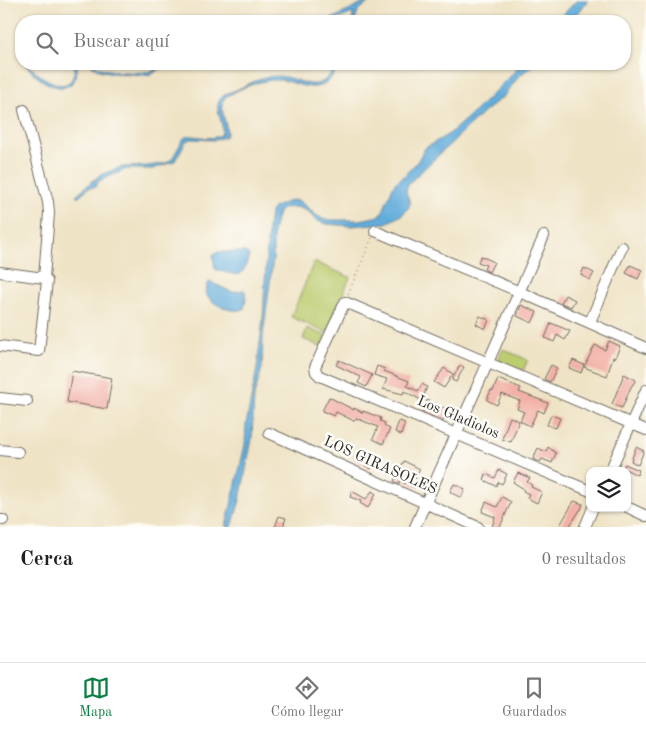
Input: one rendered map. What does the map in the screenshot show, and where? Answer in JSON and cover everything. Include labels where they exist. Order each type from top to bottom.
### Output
[{"type":"street","points":[[24,110],[48,202],[49,213],[44,278]]},
{"type":"street","points":[[375,231],[590,322],[646,348]]},
{"type":"street","points":[[415,527],[544,236]]},
{"type":"street","points":[[590,322],[622,247]]},
{"type":"street","points":[[0,272],[44,278],[48,281],[39,350],[0,346]]},
{"type":"street","points":[[345,302],[646,430]]},
{"type":"street","name":"Los Gladiolos","points":[[345,302],[315,367],[316,372],[320,376],[586,488]]},
{"type":"street","points":[[612,467],[646,390]]},
{"type":"street","points":[[0,398],[27,401]]},
{"type":"street","name":"LOS GIRASOLES","points":[[269,433],[478,527]]},
{"type":"street","points":[[0,450],[18,452]]},
{"type":"street","points":[[631,509],[646,516]]},
{"type":"street","points":[[585,527],[591,512]]},
{"type":"path","points":[[345,302],[375,231]]},
{"type":"green space","points":[[314,262],[350,277],[327,333],[291,317]]},
{"type":"green space","points":[[307,328],[326,336],[321,347],[303,339]]},
{"type":"green space","points":[[503,349],[528,360],[523,371],[498,360]]},
{"type":"water","points":[[367,0],[372,0],[358,11],[357,15],[353,15],[353,13],[339,15]]},
{"type":"water","points":[[577,0],[588,0],[576,15],[563,15]]},
{"type":"water","points":[[30,70],[34,70],[51,82],[64,84],[70,82],[74,70],[77,70],[74,81],[60,87],[46,83]]},
{"type":"water","points":[[99,70],[148,72],[158,70],[147,75],[112,73]]},
{"type":"water","points":[[336,70],[327,82],[319,86],[307,87],[272,80],[250,85],[236,91],[224,98],[222,108],[227,135],[224,137],[215,140],[191,139],[186,141],[175,161],[153,169],[127,169],[99,181],[95,187],[88,188],[78,197],[76,195],[100,175],[121,167],[166,163],[172,159],[183,139],[187,136],[208,138],[221,135],[222,127],[218,105],[220,99],[227,94],[267,77],[278,76],[315,84],[323,82]]},
{"type":"water","points":[[527,70],[519,76],[504,96],[485,111],[408,184],[406,191],[410,203],[402,215],[386,223],[351,226],[326,224],[315,220],[309,212],[297,207],[283,208],[278,213],[273,231],[273,259],[263,336],[262,368],[254,396],[252,439],[240,500],[232,527],[226,527],[245,445],[246,425],[257,368],[263,318],[270,213],[275,207],[291,200],[299,201],[314,214],[325,220],[360,220],[379,216],[394,184],[417,162],[425,148],[449,134],[515,71]]},
{"type":"water","points":[[219,252],[246,252],[249,255],[242,273],[235,274],[215,269],[213,255]]},
{"type":"water","points":[[210,282],[232,292],[245,291],[244,309],[223,308],[213,302],[206,294],[207,284]]},
{"type":"building","points":[[481,256],[494,262],[489,272],[484,269],[486,265],[478,262]]},
{"type":"building","points":[[630,265],[642,270],[638,279],[626,273]]},
{"type":"building","points":[[584,268],[594,273],[590,280],[581,275]]},
{"type":"building","points":[[565,295],[575,300],[571,307],[561,303]]},
{"type":"building","points":[[521,305],[537,312],[532,323],[517,316]]},
{"type":"building","points":[[480,316],[489,320],[485,329],[476,324]]},
{"type":"building","points":[[551,323],[570,331],[565,340],[557,335],[554,342],[545,338]]},
{"type":"building","points":[[609,341],[620,346],[615,358],[613,357],[607,376],[584,367],[595,345],[605,350]]},
{"type":"building","points":[[339,360],[372,375],[366,387],[358,383],[361,377],[336,365]]},
{"type":"building","points":[[573,360],[584,365],[581,373],[569,368]]},
{"type":"building","points":[[460,365],[464,367],[456,382],[452,380]]},
{"type":"building","points":[[551,365],[557,368],[550,382],[544,379]]},
{"type":"building","points":[[377,366],[385,369],[384,371],[409,381],[407,386],[418,391],[422,384],[427,387],[423,401],[404,391],[403,394],[383,389],[387,379],[374,375]]},
{"type":"building","points":[[444,368],[453,374],[444,388],[434,382]]},
{"type":"building","points":[[72,371],[112,378],[107,409],[67,402]]},
{"type":"building","points":[[624,374],[636,380],[622,408],[612,404]]},
{"type":"building","points":[[498,379],[521,388],[519,392],[548,403],[544,413],[538,410],[530,426],[520,421],[524,412],[517,409],[520,401],[502,394],[497,405],[487,400]]},
{"type":"building","points":[[329,397],[354,410],[354,408],[363,413],[363,411],[381,418],[380,421],[385,423],[384,426],[390,429],[383,444],[373,439],[378,427],[356,418],[354,421],[336,412],[334,416],[322,411]]},
{"type":"building","points":[[427,400],[449,410],[444,421],[422,412]]},
{"type":"building","points":[[551,415],[560,418],[556,428],[547,425]]},
{"type":"building","points":[[510,417],[519,421],[511,442],[502,439]]},
{"type":"building","points":[[399,421],[405,423],[401,435],[395,432]]},
{"type":"building","points":[[548,447],[556,453],[552,463],[542,459],[540,462],[533,459],[538,448],[546,452]]},
{"type":"building","points":[[636,447],[644,451],[638,465],[631,461]]},
{"type":"building","points":[[360,449],[378,457],[371,469],[354,459]]},
{"type":"building","points":[[404,461],[420,469],[415,479],[418,481],[415,488],[400,481],[398,484],[394,481]]},
{"type":"building","points":[[625,464],[639,470],[637,475],[631,472],[631,467],[624,467]]},
{"type":"building","points":[[499,470],[507,474],[502,484],[498,482],[496,486],[484,480],[486,474],[495,478]]},
{"type":"building","points":[[518,473],[530,478],[527,482],[532,485],[531,487],[542,492],[537,503],[527,498],[529,494],[513,482]]},
{"type":"building","points":[[454,484],[465,489],[461,498],[450,492]]},
{"type":"building","points":[[352,491],[366,499],[372,491],[376,494],[368,508],[360,503],[361,501],[350,497]]},
{"type":"building","points":[[502,497],[511,502],[500,527],[492,527],[495,517],[482,512],[486,502],[497,507]]},
{"type":"building","points":[[574,501],[583,504],[581,510],[569,527],[559,527]]},
{"type":"building","points":[[279,516],[286,518],[283,527],[275,527]]}]
